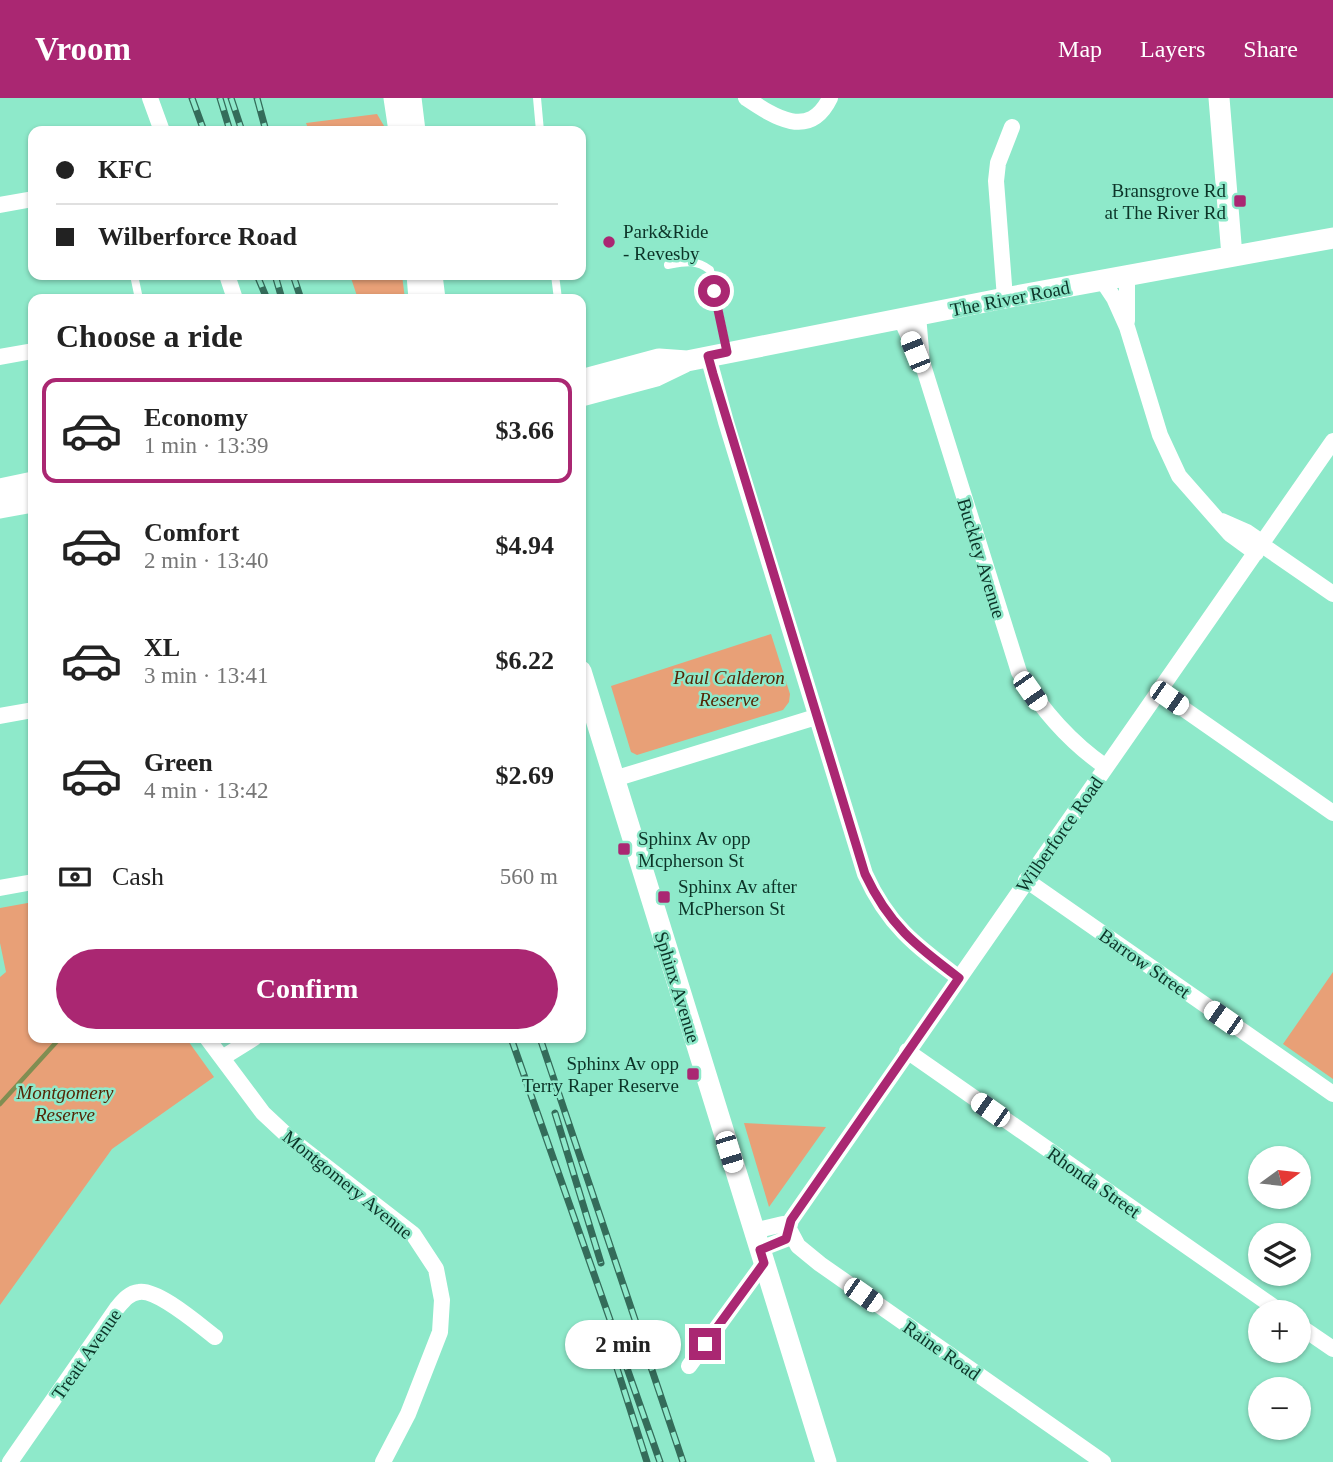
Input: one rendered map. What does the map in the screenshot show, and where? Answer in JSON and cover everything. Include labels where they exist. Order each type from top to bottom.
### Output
[{"type":"main road","points":[[398,126],[394,98],[412,98],[415,126]]},
{"type":"main road","points":[[1219,98],[1232,256]]},
{"type":"main road","name":"The River Road","points":[[586,395],[656,376],[687,361],[718,354],[1333,238]]},
{"type":"main road","name":"The River Road","points":[[586,379],[659,359],[687,361]]},
{"type":"main road","points":[[0,489],[28,483]]},
{"type":"main road","points":[[0,507],[28,503]]},
{"type":"main road","name":"Sphinx Avenue","points":[[586,687],[826,1462]]},
{"type":"street","points":[[150,98],[160,126]]},
{"type":"street","points":[[746,98],[776,117],[796,122],[818,114],[830,98]]},
{"type":"street","points":[[1005,298],[996,181],[998,163],[1012,127]]},
{"type":"street","points":[[0,205],[28,200]]},
{"type":"street","points":[[1127,276],[1127,327]]},
{"type":"street","points":[[1102,280],[1114,298],[1127,327],[1160,435],[1172,462],[1190,490],[1220,520],[1247,532],[1260,547],[1333,594]]},
{"type":"street","name":"Buckley Avenue","points":[[909,317],[1019,671],[1041,706],[1072,737],[1087,742],[1109,763]]},
{"type":"street","points":[[0,357],[28,352]]},
{"type":"street","points":[[718,354],[816,717],[859,857],[873,891],[905,936],[959,978]]},
{"type":"street","name":"Wilberforce Road","points":[[689,1366],[759,1248],[785,1241],[791,1220],[1333,441]]},
{"type":"street","points":[[1158,691],[1333,813]]},
{"type":"street","points":[[0,716],[28,711]]},
{"type":"street","points":[[614,779],[816,717]]},
{"type":"street","name":"Barrow Street","points":[[1026,880],[1333,1094]]},
{"type":"street","points":[[0,888],[28,883]]},
{"type":"street","name":"Montgomery Avenue","points":[[211,1043],[263,1113],[293,1141],[413,1234],[436,1269],[442,1300],[440,1332],[408,1414],[383,1462]]},
{"type":"street","points":[[222,1058],[246,1043]]},
{"type":"street","name":"Rhonda Street","points":[[907,1051],[1264,1300]]},
{"type":"street","name":"Raine Road","points":[[789,1229],[798,1246],[820,1264],[1103,1462]]},
{"type":"street","name":"Treatt Avenue","points":[[10,1462],[117,1308],[129,1295],[143,1291],[156,1295],[215,1337]]},
{"type":"street","points":[[1311,1334],[1333,1348]]},
{"type":"lane","points":[[537,98],[540,126]]},
{"type":"lane","points":[[668,265],[688,261],[702,263],[710,270],[718,354]]},
{"type":"green space","points":[[377,114],[384,126],[307,126],[306,123]]},
{"type":"green space","points":[[352,280],[403,280],[404,294],[356,294]]},
{"type":"green space","name":"Paul Calderon Reserve","points":[[771,634],[790,694],[789,702],[783,710],[637,755],[631,752],[611,686]]},
{"type":"green space","name":"Montgomery Reserve","points":[[28,903],[28,1043],[190,1043],[214,1077],[112,1149],[0,1305],[0,977],[6,972],[0,943],[0,908]]},
{"type":"green space","points":[[1333,972],[1333,1079],[1283,1044]]},
{"type":"green space","points":[[744,1123],[826,1127],[769,1207]]},
{"type":"waterway","points":[[0,1104],[55,1043]]},
{"type":"railway","points":[[192,98],[202,126]]},
{"type":"railway","points":[[220,98],[228,126]]},
{"type":"railway","points":[[231,98],[240,126]]},
{"type":"railway","points":[[257,98],[265,126]]},
{"type":"railway","points":[[259,280],[265,294]]},
{"type":"railway","points":[[276,280],[281,294]]},
{"type":"railway","points":[[295,280],[299,294]]},
{"type":"railway","points":[[513,1043],[660,1462]]},
{"type":"railway","points":[[542,1043],[683,1462]]},
{"type":"railway","points":[[555,1113],[601,1263]]},
{"type":"railway","points":[[616,1365],[647,1462]]},
{"type":"place","name":"Bransgrove Rd at The River Rd","points":[[1240,201]]},
{"type":"place","name":"Park&Ride - Revesby","points":[[609,242]]},
{"type":"place","name":"Sphinx Av opp Mcpherson St","points":[[624,849]]},
{"type":"place","name":"Sphinx Av after McPherson St","points":[[664,897]]},
{"type":"place","name":"Sphinx Av opp Terry Raper Reserve","points":[[693,1074]]},
{"type":"route","points":[[705,1344],[764,1263],[760,1250],[782,1243],[786,1239],[791,1220],[959,978],[905,936],[882,906],[865,874],[708,356],[727,352],[714,291]]}]
